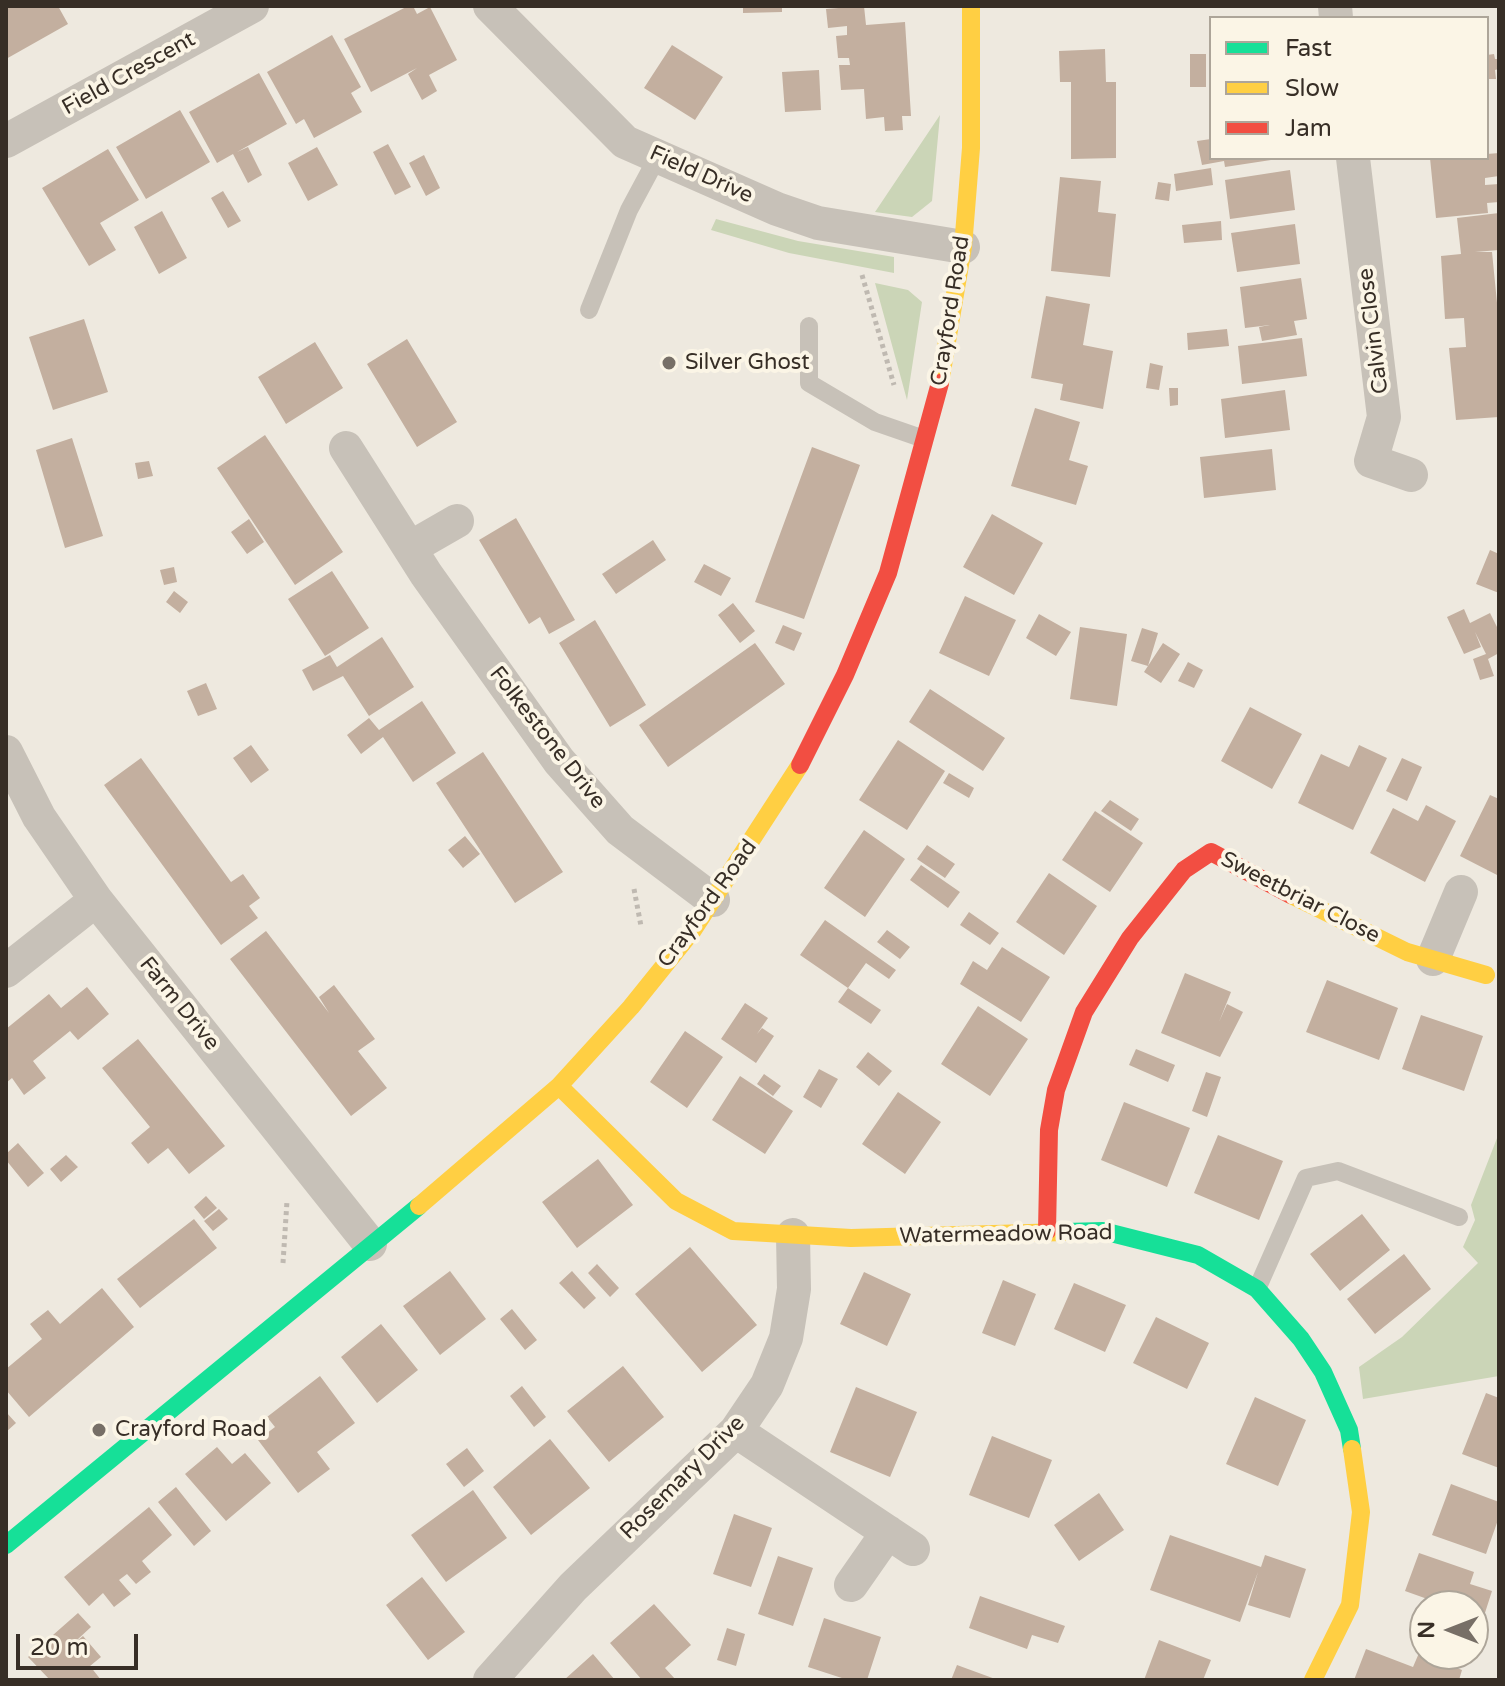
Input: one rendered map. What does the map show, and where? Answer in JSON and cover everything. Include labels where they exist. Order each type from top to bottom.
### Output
[{"type":"street","name":"Field Crescent","points":[[6,141],[252,6]]},
{"type":"street","name":"Field Drive","points":[[490,6],[625,142],[818,223],[963,247]]},
{"type":"street","name":"Crayford Road","points":[[6,1545],[279,1317],[509,1132],[559,1086],[662,969],[713,900],[789,786],[838,689],[888,573],[943,371],[963,247],[971,148],[971,6]]},
{"type":"street","name":"Calvin Close","points":[[1353,160],[1384,417],[1371,461],[1411,475]]},
{"type":"street","name":"Folkestone Drive","points":[[346,448],[410,548],[559,761],[635,842],[713,900]]},
{"type":"street","points":[[410,548],[457,521]]},
{"type":"street","name":"Farm Drive","points":[[6,752],[39,817],[96,900],[370,1244]]},
{"type":"street","name":"Sweetbriar Close","points":[[1047,1231],[1049,1130],[1056,1090],[1084,1012],[1130,938],[1184,870],[1211,852],[1350,927],[1433,959],[1486,975]]},
{"type":"street","points":[[1433,959],[1461,892]]},
{"type":"street","points":[[6,971],[96,900]]},
{"type":"street","name":"Watermeadow Road","points":[[559,1086],[676,1201],[733,1231],[851,1238],[1103,1231],[1163,1243],[1198,1255],[1257,1289],[1301,1339],[1323,1372],[1349,1430],[1356,1473],[1361,1512],[1350,1605],[1313,1680]]},
{"type":"street","name":"Rosemary Drive","points":[[490,1680],[573,1587],[736,1431],[767,1385],[786,1338],[794,1289],[793,1235]]},
{"type":"street","points":[[736,1431],[900,1540],[851,1585]]},
{"type":"lane","points":[[589,310],[629,210],[658,156]]},
{"type":"lane","points":[[809,326],[809,383],[875,422],[926,440]]},
{"type":"lane","points":[[1257,1289],[1306,1178],[1338,1171],[1459,1217]]},
{"type":"path","points":[[862,275],[900,407],[926,440]]},
{"type":"path","points":[[635,842],[628,860],[644,945],[662,969]]},
{"type":"path","points":[[279,1317],[290,1144]]},
{"type":"green space","points":[[940,115],[932,201],[912,217],[875,212]]},
{"type":"green space","points":[[716,219],[798,241],[894,257],[894,273],[789,253],[711,230]]},
{"type":"green space","points":[[875,283],[908,290],[922,302],[907,400]]},
{"type":"green space","points":[[1499,1133],[1499,1376],[1363,1399],[1359,1367],[1402,1337],[1478,1263],[1463,1247],[1475,1220],[1471,1205]]},
{"type":"building","points":[[6,6],[58,6],[68,24],[6,59]]},
{"type":"building","points":[[413,6],[417,14],[430,7],[457,60],[429,75],[437,91],[422,100],[408,74],[417,68],[371,92],[344,39]]},
{"type":"building","points":[[743,6],[782,6],[782,12],[743,13]]},
{"type":"building","points":[[864,6],[866,25],[905,22],[911,116],[902,116],[903,130],[885,131],[884,117],[866,119],[864,89],[841,90],[839,65],[850,65],[849,58],[838,58],[836,36],[847,35],[847,26],[828,28],[826,9]]},
{"type":"building","points":[[332,35],[361,87],[351,93],[362,112],[314,138],[304,119],[296,124],[267,72]]},
{"type":"building","points":[[672,45],[723,77],[695,120],[644,88]]},
{"type":"building","points":[[1105,49],[1106,82],[1116,82],[1116,158],[1071,159],[1071,82],[1060,82],[1059,51]]},
{"type":"building","points":[[1190,54],[1206,54],[1206,87],[1190,87]]},
{"type":"building","points":[[1494,54],[1495,59],[1499,59],[1496,79],[1489,79],[1489,55]]},
{"type":"building","points":[[819,70],[821,110],[785,112],[782,72]]},
{"type":"building","points":[[259,73],[287,124],[237,152],[248,147],[262,175],[248,183],[233,154],[217,163],[189,112]]},
{"type":"building","points":[[180,110],[210,162],[146,199],[116,147]]},
{"type":"building","points":[[1209,139],[1209,160],[1271,160],[1225,167],[1224,161],[1202,165],[1197,141]]},
{"type":"building","points":[[388,144],[411,187],[395,195],[373,152]]},
{"type":"building","points":[[317,147],[338,185],[308,201],[288,163]]},
{"type":"building","points":[[108,149],[139,200],[100,223],[116,250],[89,266],[42,188]]},
{"type":"building","points":[[1499,153],[1499,176],[1485,178],[1485,185],[1499,184],[1499,202],[1487,203],[1488,213],[1436,218],[1430,160],[1489,160],[1489,154]]},
{"type":"building","points":[[424,155],[440,188],[426,196],[409,163]]},
{"type":"building","points":[[1211,168],[1213,185],[1176,191],[1174,174]]},
{"type":"building","points":[[1290,170],[1295,210],[1230,219],[1225,180]]},
{"type":"building","points":[[1060,177],[1101,181],[1098,212],[1116,214],[1110,277],[1051,271]]},
{"type":"building","points":[[1158,182],[1171,184],[1169,201],[1155,199]]},
{"type":"building","points":[[223,191],[241,221],[228,228],[211,198]]},
{"type":"building","points":[[162,211],[187,258],[159,274],[134,227]]},
{"type":"building","points":[[1499,213],[1499,250],[1475,252],[1492,252],[1499,323],[1499,417],[1456,420],[1449,348],[1466,347],[1464,318],[1445,319],[1441,256],[1461,254],[1457,218]]},
{"type":"building","points":[[1221,221],[1222,240],[1184,243],[1182,225]]},
{"type":"building","points":[[1295,224],[1300,264],[1237,272],[1231,233]]},
{"type":"building","points":[[1301,278],[1307,319],[1294,321],[1297,335],[1262,341],[1259,327],[1270,325],[1245,328],[1240,287]]},
{"type":"building","points":[[1046,296],[1090,304],[1083,345],[1113,351],[1103,409],[1060,400],[1063,384],[1031,378]]},
{"type":"building","points":[[84,319],[108,392],[53,410],[29,337]]},
{"type":"building","points":[[1227,329],[1229,346],[1188,350],[1187,333]]},
{"type":"building","points":[[1302,338],[1307,376],[1242,384],[1238,346]]},
{"type":"building","points":[[407,339],[457,422],[417,447],[367,364]]},
{"type":"building","points":[[315,342],[343,388],[286,424],[258,377]]},
{"type":"building","points":[[1150,363],[1163,366],[1159,390],[1146,388]]},
{"type":"building","points":[[1169,388],[1178,388],[1178,405],[1170,406]]},
{"type":"building","points":[[1285,390],[1290,430],[1225,438],[1221,399]]},
{"type":"building","points":[[1035,408],[1080,422],[1069,460],[1088,466],[1076,505],[1011,486]]},
{"type":"building","points":[[265,435],[343,552],[295,585],[217,468]]},
{"type":"building","points":[[72,438],[103,536],[65,548],[36,450]]},
{"type":"building","points":[[812,447],[860,465],[804,619],[755,602]]},
{"type":"building","points":[[1272,449],[1276,490],[1204,498],[1200,457]]},
{"type":"building","points":[[149,461],[153,476],[138,479],[135,463]]},
{"type":"building","points":[[992,514],[1043,543],[1014,595],[963,567]]},
{"type":"building","points":[[516,518],[575,620],[549,634],[540,617],[529,624],[479,540]]},
{"type":"building","points":[[249,519],[264,542],[247,554],[231,532]]},
{"type":"building","points":[[653,540],[666,560],[616,594],[602,574]]},
{"type":"building","points":[[1490,550],[1499,554],[1499,593],[1476,584]]},
{"type":"building","points":[[704,564],[731,578],[721,596],[694,582]]},
{"type":"building","points":[[174,567],[177,582],[164,585],[160,570]]},
{"type":"building","points":[[332,571],[369,628],[325,656],[288,599]]},
{"type":"building","points":[[174,591],[188,602],[180,613],[166,602]]},
{"type":"building","points":[[965,596],[1016,620],[989,676],[939,653]]},
{"type":"building","points":[[733,603],[755,631],[740,643],[718,615]]},
{"type":"building","points":[[1464,609],[1470,623],[1490,613],[1499,631],[1499,653],[1488,659],[1494,676],[1480,680],[1473,659],[1486,654],[1475,632],[1481,647],[1464,654],[1447,617]]},
{"type":"building","points":[[1039,614],[1071,632],[1056,656],[1026,638]]},
{"type":"building","points":[[595,620],[646,705],[610,727],[559,643]]},
{"type":"building","points":[[783,625],[802,633],[794,651],[775,643]]},
{"type":"building","points":[[1080,627],[1127,634],[1117,706],[1070,699]]},
{"type":"building","points":[[1142,628],[1158,633],[1148,666],[1131,661]]},
{"type":"building","points":[[382,637],[414,687],[369,716],[343,676],[313,691],[302,670],[330,655],[337,667]]},
{"type":"building","points":[[755,643],[785,684],[668,767],[639,725]]},
{"type":"building","points":[[1163,643],[1180,654],[1161,683],[1144,672]]},
{"type":"building","points":[[1188,662],[1203,670],[1194,688],[1178,681]]},
{"type":"building","points":[[206,683],[217,709],[198,716],[187,691]]},
{"type":"building","points":[[930,689],[1005,738],[983,771],[909,722]]},
{"type":"building","points":[[422,701],[456,753],[413,782],[383,737],[361,754],[347,735],[369,718],[379,730]]},
{"type":"building","points":[[1250,707],[1302,734],[1272,789],[1221,761]]},
{"type":"building","points":[[898,740],[945,771],[907,830],[859,800]]},
{"type":"building","points":[[251,745],[269,770],[251,783],[233,758]]},
{"type":"building","points":[[1359,745],[1387,758],[1353,830],[1298,803],[1321,754],[1349,767]]},
{"type":"building","points":[[483,752],[563,872],[515,903],[436,783]]},
{"type":"building","points":[[141,758],[231,882],[243,874],[260,898],[249,906],[258,918],[221,945],[104,785]]},
{"type":"building","points":[[1402,758],[1422,767],[1407,801],[1386,791]]},
{"type":"building","points":[[949,773],[974,788],[969,798],[943,783]]},
{"type":"building","points":[[1490,795],[1499,799],[1499,876],[1460,856]]},
{"type":"building","points":[[1110,800],[1139,819],[1131,831],[1101,811]]},
{"type":"building","points":[[1426,805],[1456,821],[1425,882],[1370,853],[1393,808],[1418,821]]},
{"type":"building","points":[[1095,811],[1143,843],[1110,892],[1062,860]]},
{"type":"building","points":[[864,830],[905,859],[865,917],[824,888]]},
{"type":"building","points":[[465,836],[480,854],[463,868],[448,850]]},
{"type":"building","points":[[927,845],[955,864],[945,878],[917,859]]},
{"type":"building","points":[[921,865],[960,892],[948,908],[910,880]]},
{"type":"building","points":[[1049,873],[1097,906],[1064,955],[1016,922]]},
{"type":"building","points":[[969,912],[999,933],[990,945],[960,925]]},
{"type":"building","points":[[825,920],[896,970],[889,979],[866,963],[848,988],[800,955]]},
{"type":"building","points":[[887,930],[910,947],[900,959],[877,942]]},
{"type":"building","points":[[266,931],[329,1013],[319,997],[334,985],[375,1039],[358,1051],[387,1088],[351,1116],[230,959]]},
{"type":"building","points":[[1002,947],[1050,977],[1021,1022],[960,984],[973,961],[987,970]]},
{"type":"building","points":[[1185,973],[1231,992],[1219,1022],[1227,1004],[1243,1012],[1220,1057],[1161,1033]]},
{"type":"building","points":[[1327,980],[1398,1008],[1379,1060],[1306,1032]]},
{"type":"building","points":[[87,987],[109,1014],[78,1040],[70,1031],[33,1061],[46,1078],[24,1095],[12,1078],[6,1083],[6,1029],[49,994],[61,1008]]},
{"type":"building","points":[[848,988],[881,1010],[871,1024],[838,1002]]},
{"type":"building","points":[[745,1003],[768,1018],[757,1034],[762,1028],[774,1036],[756,1063],[721,1039]]},
{"type":"building","points":[[978,1006],[1028,1039],[990,1096],[941,1064]]},
{"type":"building","points":[[1421,1015],[1483,1036],[1464,1091],[1402,1069]]},
{"type":"building","points":[[685,1031],[723,1057],[687,1108],[650,1082]]},
{"type":"building","points":[[138,1039],[225,1146],[189,1174],[168,1148],[148,1164],[131,1143],[150,1127],[102,1068]]},
{"type":"building","points":[[1136,1049],[1175,1065],[1168,1082],[1129,1065]]},
{"type":"building","points":[[868,1052],[892,1071],[879,1086],[856,1067]]},
{"type":"building","points":[[819,1069],[838,1079],[821,1108],[803,1097]]},
{"type":"building","points":[[1206,1072],[1221,1077],[1207,1117],[1192,1111]]},
{"type":"building","points":[[764,1074],[781,1086],[773,1096],[757,1084]]},
{"type":"building","points":[[740,1076],[793,1111],[765,1154],[712,1120]]},
{"type":"building","points":[[898,1092],[941,1122],[905,1174],[862,1144]]},
{"type":"building","points":[[1124,1102],[1190,1128],[1167,1187],[1101,1160]]},
{"type":"building","points":[[1218,1135],[1283,1161],[1259,1220],[1194,1193]]},
{"type":"building","points":[[18,1143],[44,1173],[28,1187],[6,1160],[6,1154]]},
{"type":"building","points":[[66,1155],[78,1167],[61,1182],[50,1169]]},
{"type":"building","points":[[598,1159],[633,1205],[577,1248],[542,1202]]},
{"type":"building","points":[[206,1196],[217,1208],[204,1219],[194,1207]]},
{"type":"building","points":[[219,1209],[228,1219],[213,1231],[204,1221]]},
{"type":"building","points":[[1362,1214],[1390,1250],[1340,1291],[1310,1254]]},
{"type":"building","points":[[194,1219],[217,1248],[140,1308],[117,1279]]},
{"type":"building","points":[[690,1247],[757,1325],[702,1372],[635,1294]]},
{"type":"building","points":[[1404,1254],[1431,1289],[1375,1334],[1347,1299]]},
{"type":"building","points":[[597,1264],[619,1288],[610,1297],[588,1273]]},
{"type":"building","points":[[450,1271],[486,1319],[440,1355],[403,1306]]},
{"type":"building","points":[[572,1271],[596,1298],[584,1309],[559,1283]]},
{"type":"building","points":[[864,1272],[911,1294],[887,1346],[840,1324]]},
{"type":"building","points":[[1003,1280],[1036,1294],[1015,1346],[982,1333]]},
{"type":"building","points":[[1074,1283],[1126,1305],[1105,1352],[1054,1329]]},
{"type":"building","points":[[102,1288],[134,1327],[29,1417],[6,1390],[6,1369],[42,1339],[30,1324],[48,1310],[60,1324]]},
{"type":"building","points":[[512,1309],[537,1340],[525,1350],[500,1319]]},
{"type":"building","points":[[1156,1317],[1209,1343],[1187,1389],[1133,1363]]},
{"type":"building","points":[[381,1324],[418,1370],[377,1403],[341,1357]]},
{"type":"building","points":[[623,1366],[664,1417],[609,1462],[567,1411]]},
{"type":"building","points":[[320,1376],[355,1423],[317,1452],[330,1469],[298,1493],[258,1440],[275,1427],[267,1417]]},
{"type":"building","points":[[522,1386],[546,1417],[534,1427],[510,1396]]},
{"type":"building","points":[[856,1387],[917,1412],[890,1477],[830,1452]]},
{"type":"building","points":[[1486,1393],[1499,1398],[1499,1468],[1462,1454]]},
{"type":"building","points":[[1255,1397],[1306,1420],[1278,1486],[1226,1464]]},
{"type":"building","points":[[6,1412],[16,1423],[6,1432]]},
{"type":"building","points":[[992,1436],[1052,1460],[1029,1518],[969,1495]]},
{"type":"building","points":[[550,1439],[590,1488],[531,1535],[493,1487]]},
{"type":"building","points":[[217,1447],[232,1464],[245,1453],[271,1483],[226,1521],[185,1474]]},
{"type":"building","points":[[467,1448],[484,1471],[464,1487],[446,1464]]},
{"type":"building","points":[[1451,1484],[1499,1502],[1499,1517],[1486,1554],[1432,1535]]},
{"type":"building","points":[[176,1487],[211,1531],[194,1546],[158,1502]]},
{"type":"building","points":[[473,1490],[507,1538],[446,1582],[411,1535]]},
{"type":"building","points":[[1099,1493],[1124,1530],[1079,1561],[1054,1525]]},
{"type":"building","points":[[149,1507],[172,1535],[142,1561],[151,1572],[136,1584],[127,1574],[119,1580],[131,1594],[114,1607],[103,1593],[89,1606],[64,1577]]},
{"type":"building","points":[[734,1514],[772,1528],[751,1587],[713,1574]]},
{"type":"building","points":[[1170,1535],[1261,1567],[1265,1555],[1306,1569],[1290,1618],[1248,1605],[1258,1572],[1240,1622],[1150,1590]]},
{"type":"building","points":[[1419,1553],[1474,1572],[1470,1584],[1489,1590],[1409,1590],[1409,1592],[1405,1591]]},
{"type":"building","points":[[778,1556],[813,1568],[793,1626],[758,1614]]},
{"type":"building","points":[[422,1577],[465,1632],[428,1660],[386,1605]]},
{"type":"building","points":[[980,1596],[1065,1626],[1058,1643],[1032,1635],[1027,1649],[969,1628]]},
{"type":"building","points":[[654,1604],[691,1645],[665,1668],[676,1680],[642,1680],[610,1643]]},
{"type":"building","points":[[78,1613],[91,1627],[65,1651],[83,1636],[101,1657],[90,1666],[101,1680],[50,1680],[28,1657]]},
{"type":"building","points":[[824,1618],[881,1637],[867,1680],[848,1680],[808,1667]]},
{"type":"building","points":[[727,1628],[745,1634],[736,1666],[717,1660]]},
{"type":"building","points":[[1159,1640],[1211,1660],[1203,1680],[1144,1680]]},
{"type":"building","points":[[1366,1649],[1409,1665],[1409,1670],[1462,1670],[1459,1680],[1354,1680]]},
{"type":"building","points":[[593,1654],[615,1680],[564,1680]]},
{"type":"building","points":[[957,1665],[998,1680],[951,1680]]},
{"type":"traffic: fast","points":[[6,1545],[419,1206]]},
{"type":"traffic: fast","points":[[1065,1232],[1103,1231],[1198,1255],[1257,1289],[1301,1339],[1323,1372],[1349,1430],[1352,1449]]},
{"type":"traffic: slow","points":[[940,383],[963,247],[971,148],[971,6]]},
{"type":"traffic: slow","points":[[419,1206],[559,1086],[631,1007],[693,930],[800,765]]},
{"type":"traffic: slow","points":[[1291,895],[1407,952],[1486,975]]},
{"type":"traffic: slow","points":[[559,1086],[676,1201],[733,1231],[851,1238],[1065,1232]]},
{"type":"traffic: slow","points":[[1313,1680],[1350,1605],[1361,1512],[1352,1449]]},
{"type":"traffic: jam","points":[[800,765],[845,675],[888,573],[940,383]]},
{"type":"traffic: jam","points":[[1047,1231],[1049,1130],[1056,1090],[1084,1012],[1130,938],[1184,870],[1211,852],[1291,895]]},
{"type":"place","name":"Silver Ghost","points":[[669,363]]},
{"type":"place","name":"Crayford Road","points":[[99,1430]]}]
